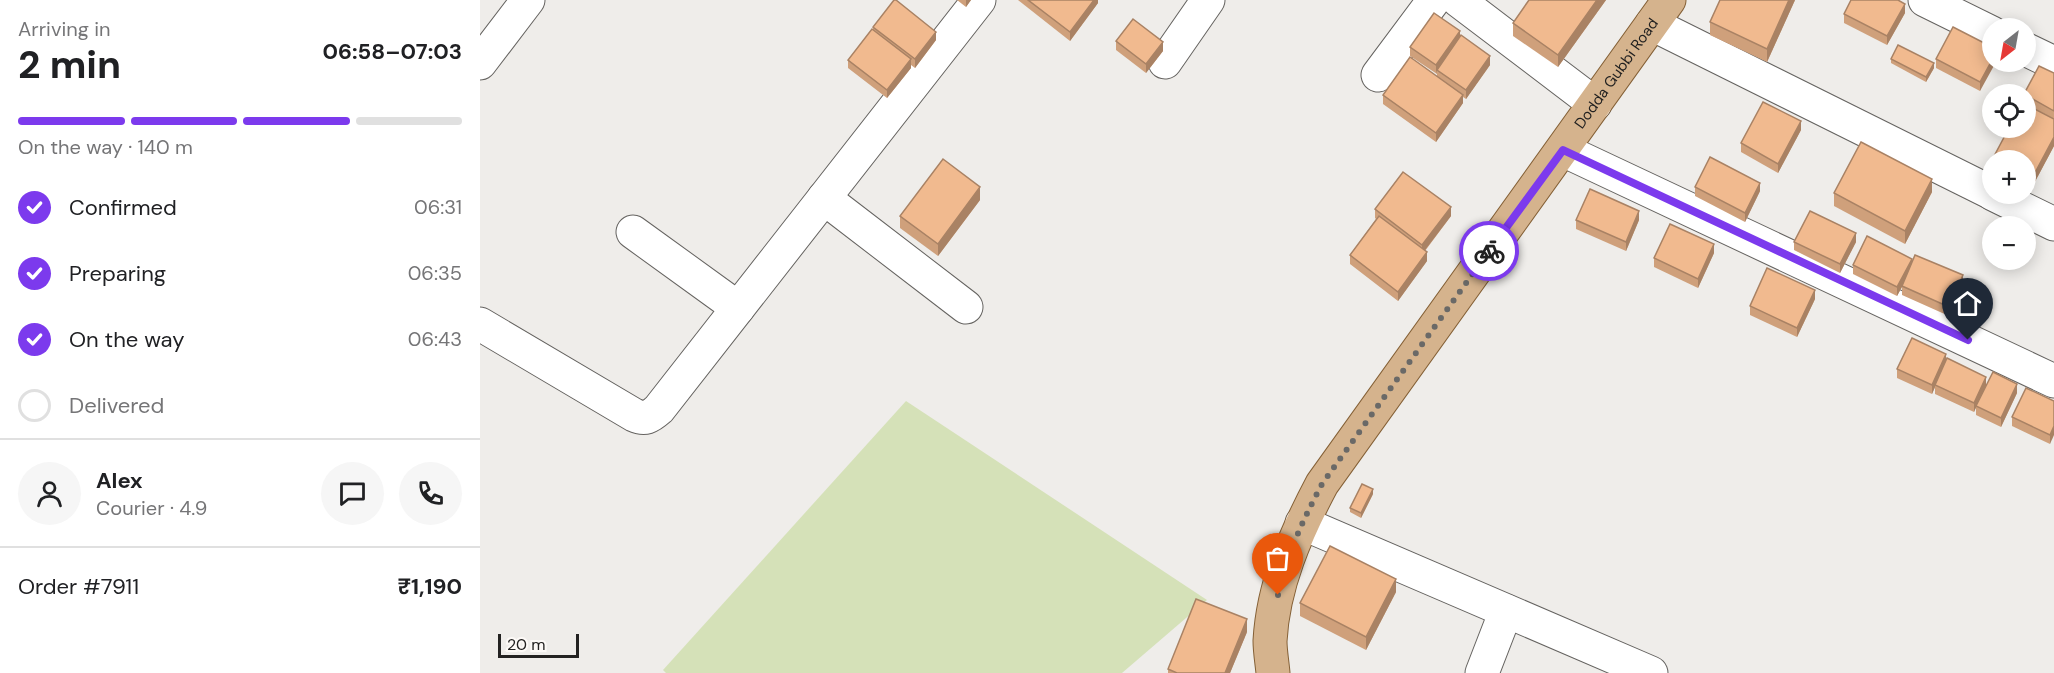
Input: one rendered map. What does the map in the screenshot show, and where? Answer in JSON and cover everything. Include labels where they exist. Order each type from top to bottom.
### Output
[{"type":"main road","name":"Dodda Gubbi Road","points":[[1273,673],[1270,642],[1281,579],[1302,523],[1322,484],[1660,12]]},
{"type":"street","points":[[480,63],[528,0]]},
{"type":"street","points":[[480,324],[642,418],[650,417],[659,409],[979,0]]},
{"type":"street","points":[[1165,62],[1208,0]]},
{"type":"street","points":[[1378,75],[1434,0]]},
{"type":"street","points":[[1458,0],[1595,104]]},
{"type":"street","points":[[1925,0],[1982,28]]},
{"type":"street","points":[[1660,12],[1982,187]]},
{"type":"street","points":[[2036,54],[2054,63]]},
{"type":"street","points":[[1563,150],[2054,381]]},
{"type":"street","points":[[824,198],[966,307]]},
{"type":"street","points":[[2015,204],[2054,224]]},
{"type":"street","points":[[633,232],[738,308]]},
{"type":"street","points":[[1302,523],[1651,673]]},
{"type":"street","points":[[1482,673],[1506,611]]},
{"type":"green space","points":[[906,401],[1207,600],[1122,673],[666,673],[663,670]]},
{"type":"building","points":[[894,0],[936,32],[915,59],[873,27]]},
{"type":"building","points":[[1028,0],[1094,0],[1070,32]]},
{"type":"building","points":[[1529,0],[1597,0],[1558,55],[1513,23]]},
{"type":"building","points":[[1720,0],[1789,0],[1767,49],[1710,22]]},
{"type":"building","points":[[1851,0],[1898,0],[1905,4],[1887,36],[1844,14]]},
{"type":"building","points":[[1434,13],[1460,31],[1436,65],[1410,47]]},
{"type":"building","points":[[1133,19],[1163,42],[1146,64],[1116,41]]},
{"type":"building","points":[[1953,27],[1982,42],[1982,72],[1985,72],[1980,82],[1936,59]]},
{"type":"building","points":[[872,29],[911,59],[887,90],[848,60]]},
{"type":"building","points":[[1461,35],[1490,56],[1466,90],[1437,70]]},
{"type":"building","points":[[1898,45],[1934,63],[1926,77],[1891,59]]},
{"type":"building","points":[[1410,57],[1463,95],[1436,133],[1383,95]]},
{"type":"building","points":[[2039,66],[2054,73],[2054,111],[2036,101],[2036,84],[2029,84]]},
{"type":"building","points":[[1763,102],[1801,121],[1778,164],[1741,143]]},
{"type":"building","points":[[2036,110],[2054,119],[2054,137],[2036,171],[2036,150],[1997,150],[2004,138],[2036,138]]},
{"type":"building","points":[[1861,142],[1932,179],[1905,231],[1834,193]]},
{"type":"building","points":[[1710,157],[1760,183],[1745,213],[1695,187]]},
{"type":"building","points":[[943,159],[980,187],[938,244],[900,216]]},
{"type":"building","points":[[1403,172],[1451,207],[1422,245],[1375,209]]},
{"type":"building","points":[[1590,189],[1639,211],[1626,242],[1576,220]]},
{"type":"building","points":[[1810,211],[1856,233],[1840,264],[1794,242]]},
{"type":"building","points":[[1379,216],[1427,252],[1398,292],[1350,255]]},
{"type":"building","points":[[1670,224],[1714,244],[1698,279],[1654,258]]},
{"type":"building","points":[[1867,236],[1912,259],[1897,287],[1853,265]]},
{"type":"building","points":[[1915,255],[1963,275],[1949,307],[1902,286]]},
{"type":"building","points":[[1767,268],[1815,290],[1797,328],[1750,306]]},
{"type":"building","points":[[1912,338],[1946,354],[1932,385],[1897,369]]},
{"type":"building","points":[[1947,358],[1986,377],[1974,403],[1935,385]]},
{"type":"building","points":[[1993,372],[2017,384],[2001,418],[1976,406]]},
{"type":"building","points":[[2026,388],[2054,401],[2054,426],[2050,435],[2012,417]]},
{"type":"building","points":[[1362,484],[1373,489],[1361,513],[1350,508]]},
{"type":"building","points":[[1330,546],[1396,579],[1366,637],[1300,603]]},
{"type":"building","points":[[1196,599],[1247,619],[1225,673],[1177,673],[1168,669]]},
{"type":"way so far","points":[[1278,595],[1291,549],[1322,484],[1489,251]]},
{"type":"route","points":[[1489,251],[1563,150],[1968,340]]}]
